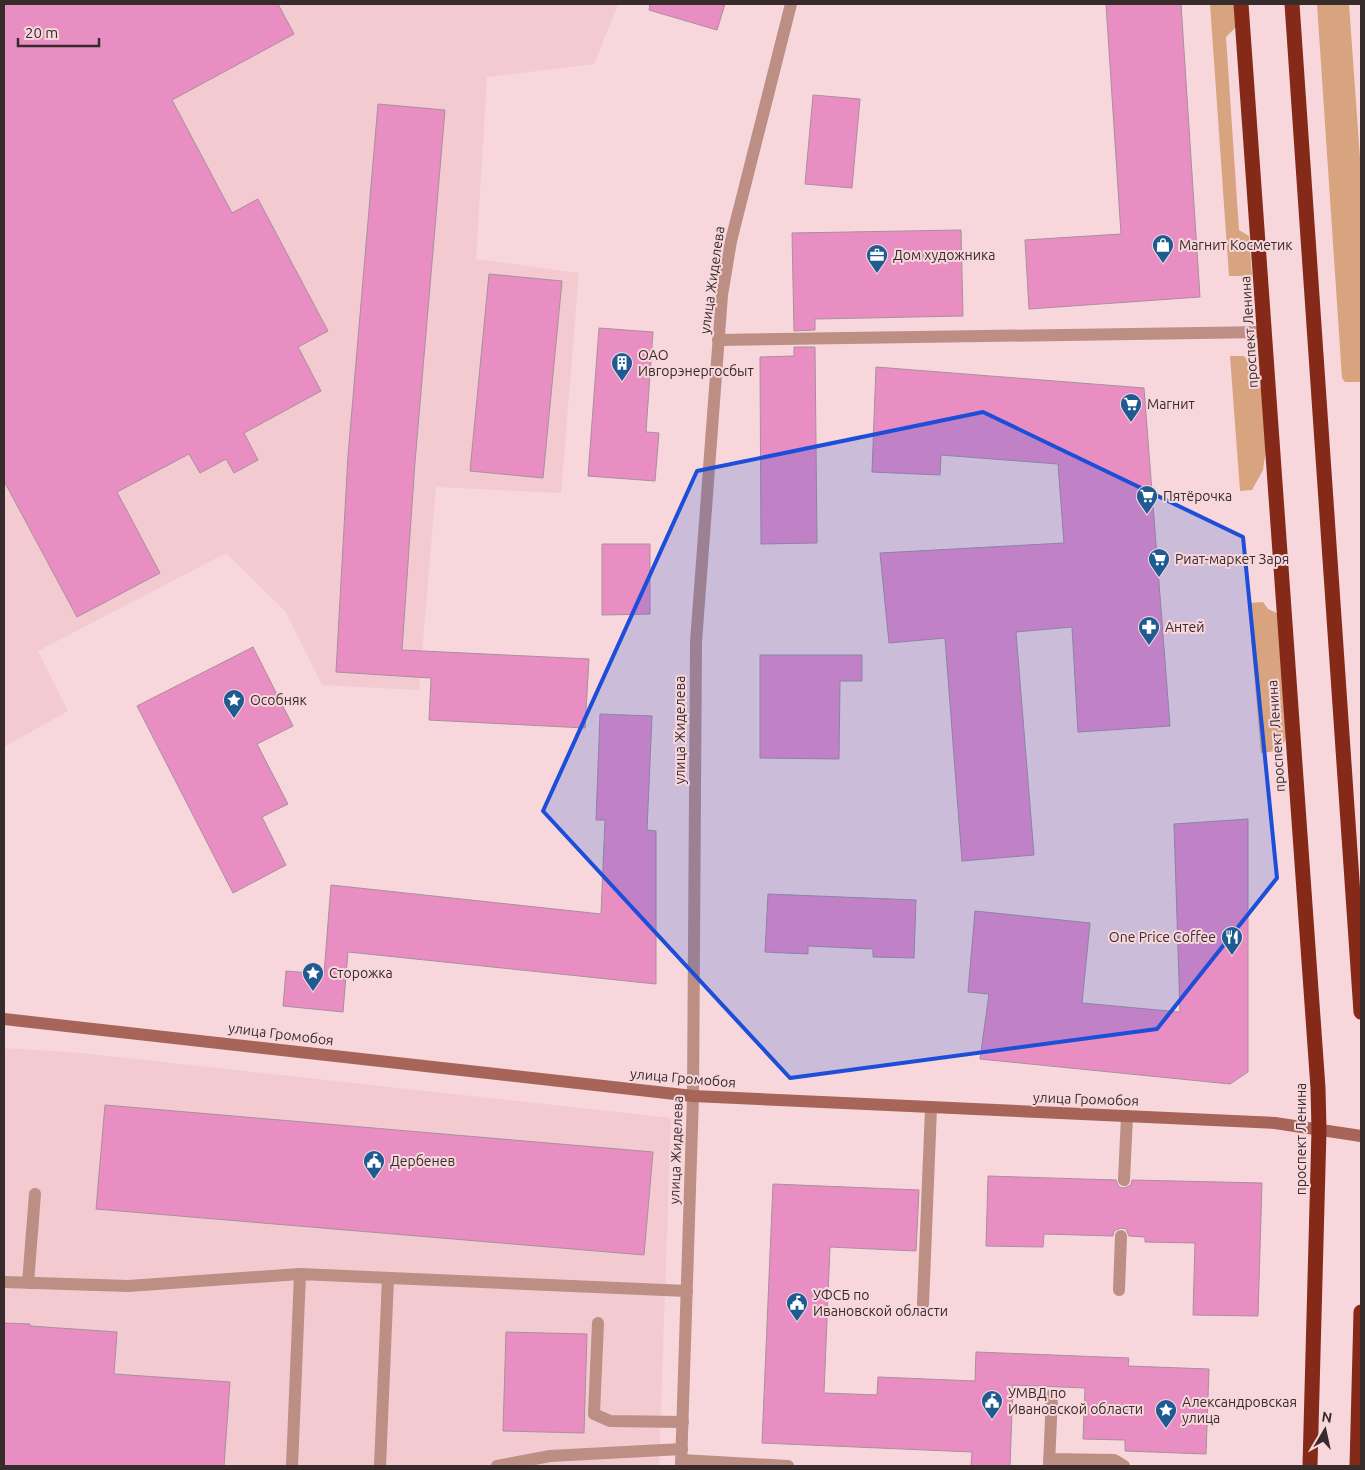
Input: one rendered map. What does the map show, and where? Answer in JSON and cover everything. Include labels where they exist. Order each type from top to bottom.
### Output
[{"type":"highway","name":"проспект Ленина","points":[[1242,4],[1318,1088],[1319,1130],[1310,1466]]},
{"type":"highway","points":[[1292,4],[1361,1012]]},
{"type":"highway","points":[[1356,1466],[1361,1312]]},
{"type":"main road","name":"улица Громобоя","points":[[4,1019],[693,1096],[1275,1123],[1361,1136]]},
{"type":"street","name":"улица Жиделева","points":[[682,1459],[693,1096],[696,642],[718,340],[722,295],[731,240],[791,4]]},
{"type":"street","points":[[718,340],[1265,332]]},
{"type":"street","points":[[923,1304],[931,1108]]},
{"type":"street","points":[[1124,1180],[1127,1116]]},
{"type":"street","points":[[28,1283],[35,1194]]},
{"type":"street","points":[[1119,1290],[1121,1236]]},
{"type":"street","points":[[4,1282],[128,1286],[300,1274],[687,1291]]},
{"type":"street","points":[[292,1466],[300,1274]]},
{"type":"street","points":[[380,1466],[388,1278]]},
{"type":"street","points":[[598,1323],[594,1414],[610,1420],[683,1422]]},
{"type":"street","points":[[1052,1396],[1049,1463],[1114,1460],[1124,1466]]},
{"type":"street","points":[[497,1466],[550,1461],[682,1459],[788,1466]]},
{"type":"street","points":[[539,1466],[550,1461]]},
{"type":"highlighted area","points":[[983,412],[1243,537],[1277,878],[1157,1029],[790,1078],[543,811],[697,471]]},
{"type":"shaded area","points":[[4,4],[618,4],[594,64],[487,77],[476,259],[579,273],[561,493],[436,487],[419,690],[322,685],[285,611],[226,553],[38,651],[68,711],[4,747]]},
{"type":"shaded area","points":[[1210,4],[1234,4],[1236,27],[1226,37],[1239,230],[1249,236],[1252,276],[1229,276]]},
{"type":"shaded area","points":[[1317,4],[1349,4],[1361,172],[1361,382],[1345,382],[1342,378]]},
{"type":"shaded area","points":[[1230,356],[1244,356],[1251,364],[1261,388],[1266,450],[1263,470],[1252,490],[1240,491]]},
{"type":"shaded area","points":[[1263,602],[1268,609],[1279,614],[1286,737],[1282,746],[1277,750],[1261,753],[1248,603]]},
{"type":"shaded area","points":[[4,1048],[82,1053],[671,1118],[659,1466],[4,1466]]},
{"type":"building","points":[[4,4],[278,4],[294,34],[172,100],[232,213],[258,199],[328,331],[298,347],[321,391],[244,433],[258,460],[234,473],[226,459],[200,473],[189,454],[117,492],[160,573],[77,617],[4,481]]},
{"type":"building","points":[[650,4],[725,4],[717,30],[649,10]]},
{"type":"building","points":[[1106,4],[1181,4],[1200,297],[1029,309],[1025,240],[1121,234]]},
{"type":"building","points":[[813,95],[860,99],[852,188],[805,184]]},
{"type":"building","points":[[378,104],[445,110],[415,462],[402,650],[589,659],[585,728],[429,720],[431,678],[336,672],[348,456]]},
{"type":"building","name":"Дом художника","points":[[961,230],[963,316],[815,319],[815,330],[794,331],[792,233]]},
{"type":"building","points":[[489,274],[562,281],[543,478],[470,471]]},
{"type":"building","name":"ОАО Ивгорэнергосбыт","points":[[599,328],[653,332],[646,432],[659,433],[655,481],[588,476]]},
{"type":"building","points":[[794,347],[815,347],[817,543],[761,544],[760,357],[794,356]]},
{"type":"building","points":[[876,367],[1144,388],[1170,726],[1078,732],[1072,627],[1016,632],[1034,855],[962,861],[945,638],[889,643],[880,553],[1064,543],[1058,464],[941,455],[940,475],[872,472]]},
{"type":"building","points":[[602,544],[650,544],[650,614],[602,615]]},
{"type":"building","points":[[253,647],[293,726],[257,744],[288,804],[262,817],[286,865],[233,893],[137,706]]},
{"type":"building","points":[[760,655],[862,655],[862,681],[840,681],[839,759],[760,758]]},
{"type":"building","points":[[600,714],[652,716],[647,830],[656,831],[656,984],[348,952],[343,1012],[283,1006],[286,971],[324,974],[331,885],[601,914],[605,820],[596,820]]},
{"type":"building","points":[[1248,819],[1248,1072],[1230,1084],[980,1059],[989,994],[968,992],[975,911],[1090,923],[1082,1003],[1180,1012],[1174,824]]},
{"type":"building","points":[[768,894],[916,900],[914,958],[873,957],[873,949],[808,946],[808,954],[765,952]]},
{"type":"building","name":"Дербенев","points":[[105,1105],[653,1152],[644,1255],[96,1209]]},
{"type":"building","points":[[988,1176],[1116,1180],[1119,1187],[1124,1188],[1131,1185],[1132,1180],[1262,1183],[1258,1316],[1193,1315],[1195,1243],[1145,1242],[1145,1237],[1129,1236],[1126,1229],[1121,1228],[1114,1231],[1113,1236],[1044,1234],[1043,1247],[986,1246]]},
{"type":"building","points":[[773,1184],[919,1190],[916,1251],[830,1247],[824,1393],[877,1395],[878,1377],[975,1381],[976,1352],[1129,1358],[1128,1366],[1209,1369],[1206,1454],[1125,1451],[1125,1440],[1083,1439],[1085,1388],[1013,1385],[1010,1466],[971,1466],[972,1452],[762,1443]]},
{"type":"building","points":[[4,1323],[117,1332],[114,1374],[230,1382],[224,1466],[4,1466]]},
{"type":"building","points":[[506,1332],[587,1334],[584,1433],[503,1431]]},
{"type":"place","name":"Магнит Косметик","points":[[1163,264]]},
{"type":"place","name":"Дом художника","points":[[877,274]]},
{"type":"place","name":"ОАО Ивгорэнергосбыт","points":[[622,382]]},
{"type":"place","name":"Магнит","points":[[1131,423]]},
{"type":"place","name":"Пятёрочка","points":[[1147,515]]},
{"type":"place","name":"Риат-маркет Заря","points":[[1159,578]]},
{"type":"place","name":"Антей","points":[[1149,646]]},
{"type":"place","name":"Особняк","points":[[234,719]]},
{"type":"place","name":"One Price Coffee","points":[[1232,956]]},
{"type":"place","name":"Сторожка","points":[[313,992]]},
{"type":"place","name":"Дербенев","points":[[374,1180]]},
{"type":"place","name":"УФСБ по Ивановской области","points":[[797,1322]]},
{"type":"place","name":"УМВД по Ивановской области","points":[[992,1420]]},
{"type":"place","name":"Александровская улица","points":[[1166,1429]]}]
